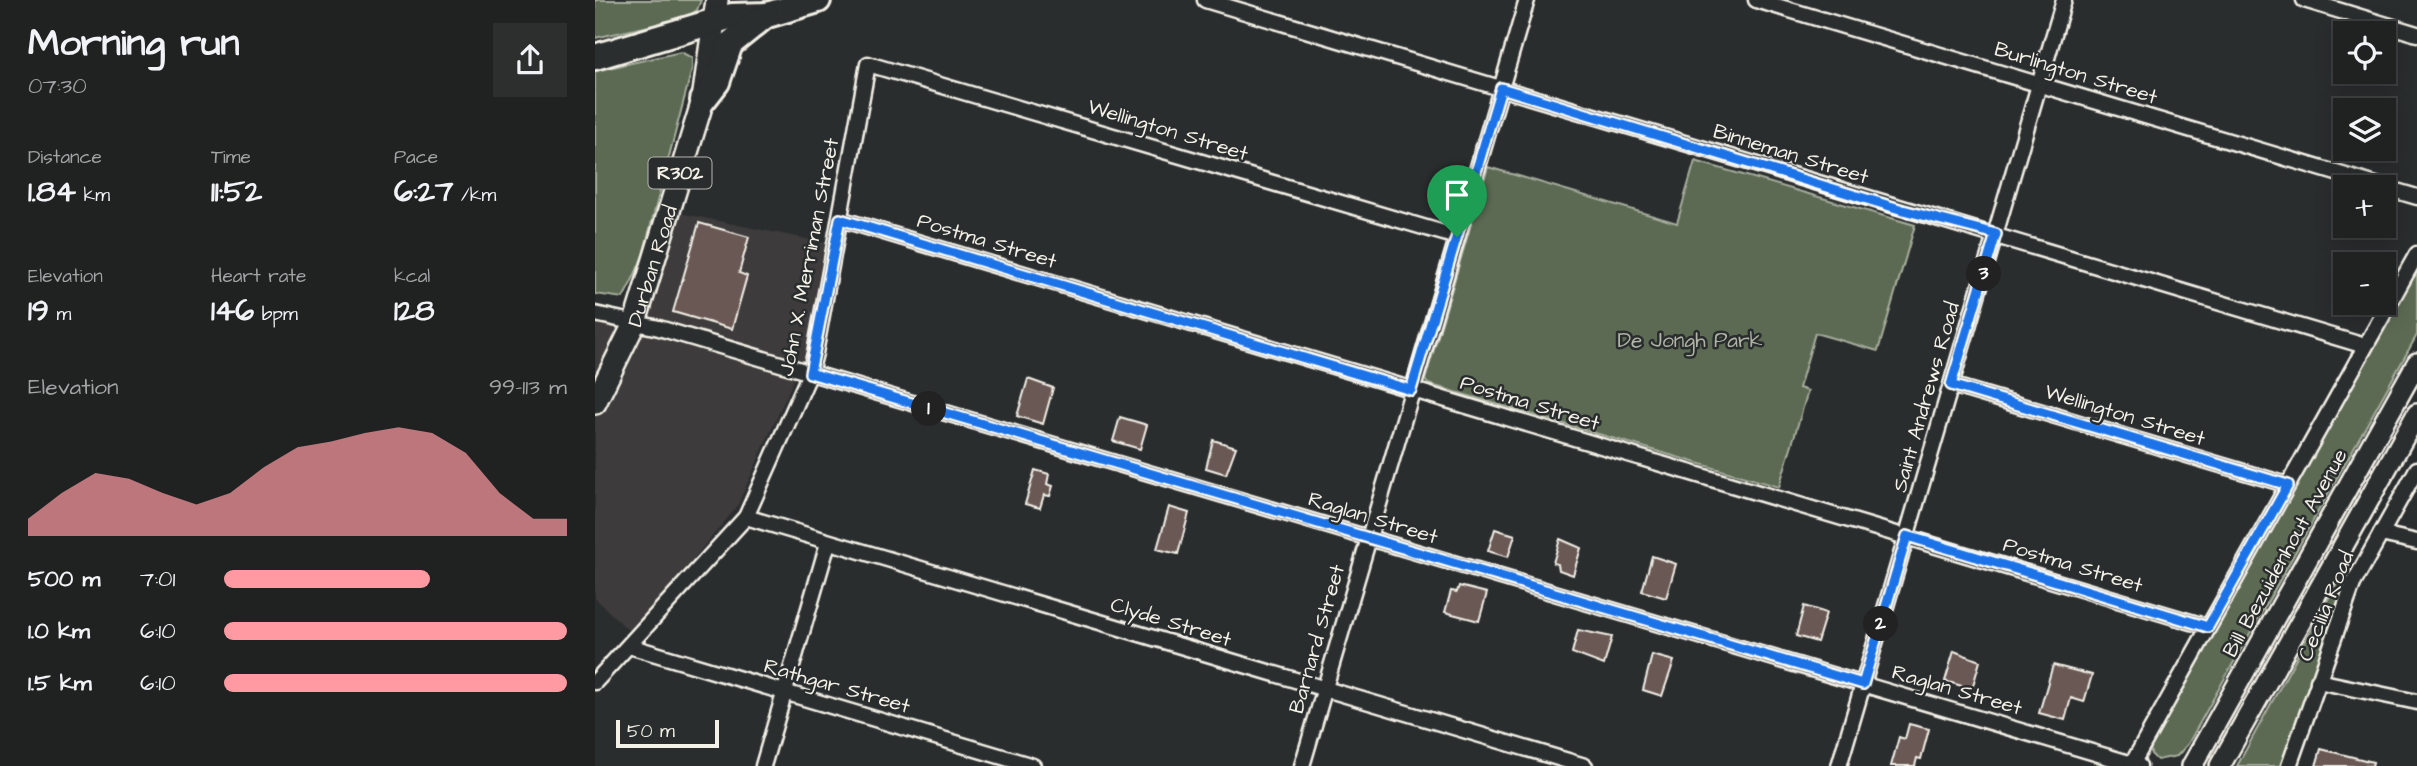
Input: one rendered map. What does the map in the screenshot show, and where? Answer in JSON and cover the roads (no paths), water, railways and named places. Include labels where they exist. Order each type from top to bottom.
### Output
[{"type":"highway","points":[[595,57],[714,11],[732,16],[767,15],[818,0]]},
{"type":"highway","points":[[703,100],[717,82],[730,44],[767,15]]},
{"type":"main road","name":"Durban Road","points":[[595,403],[635,322],[703,100],[714,11]]},
{"type":"main road","name":"Bill Bezuidenhout Avenue","points":[[2192,766],[2417,362]]},
{"type":"main road","points":[[2220,766],[2417,414]]},
{"type":"street","name":"Binneman Street","points":[[1205,0],[2365,346]]},
{"type":"street","name":"Barnard Street","points":[[1302,766],[1527,0]]},
{"type":"street","name":"Burlington Street","points":[[1756,0],[2343,175]]},
{"type":"street","name":"Saint Andrews Road","points":[[1839,766],[2064,0]]},
{"type":"street","points":[[2304,0],[2417,34]]},
{"type":"street","name":"John X. Merriman Street","points":[[595,682],[746,517],[810,373],[868,64]]},
{"type":"street","name":"Wellington Street","points":[[868,64],[1457,237]]},
{"type":"street","name":"Burlington Street","points":[[2396,191],[2417,197]]},
{"type":"street","name":"Postma Street","points":[[840,219],[2208,627]]},
{"type":"street","points":[[2134,765],[2208,627],[2417,254]]},
{"type":"street","name":"Raglan Street","points":[[595,314],[635,322],[775,362],[2134,765]]},
{"type":"street","points":[[775,362],[798,361],[814,353]]},
{"type":"street","name":"Wellington Street","points":[[1951,385],[2288,485]]},
{"type":"street","name":"Cecilia Road","points":[[2289,766],[2353,584],[2417,469]]},
{"type":"street","name":"Clyde Street","points":[[746,517],[1584,766]]},
{"type":"street","points":[[2381,534],[2417,542]]},
{"type":"street","points":[[763,766],[828,543]]},
{"type":"street","name":"Rathgar Street","points":[[629,646],[1033,766]]},
{"type":"street","points":[[2318,681],[2417,702]]},
{"type":"park label","name":"De Jongh Park","points":[[1690,340]]}]
